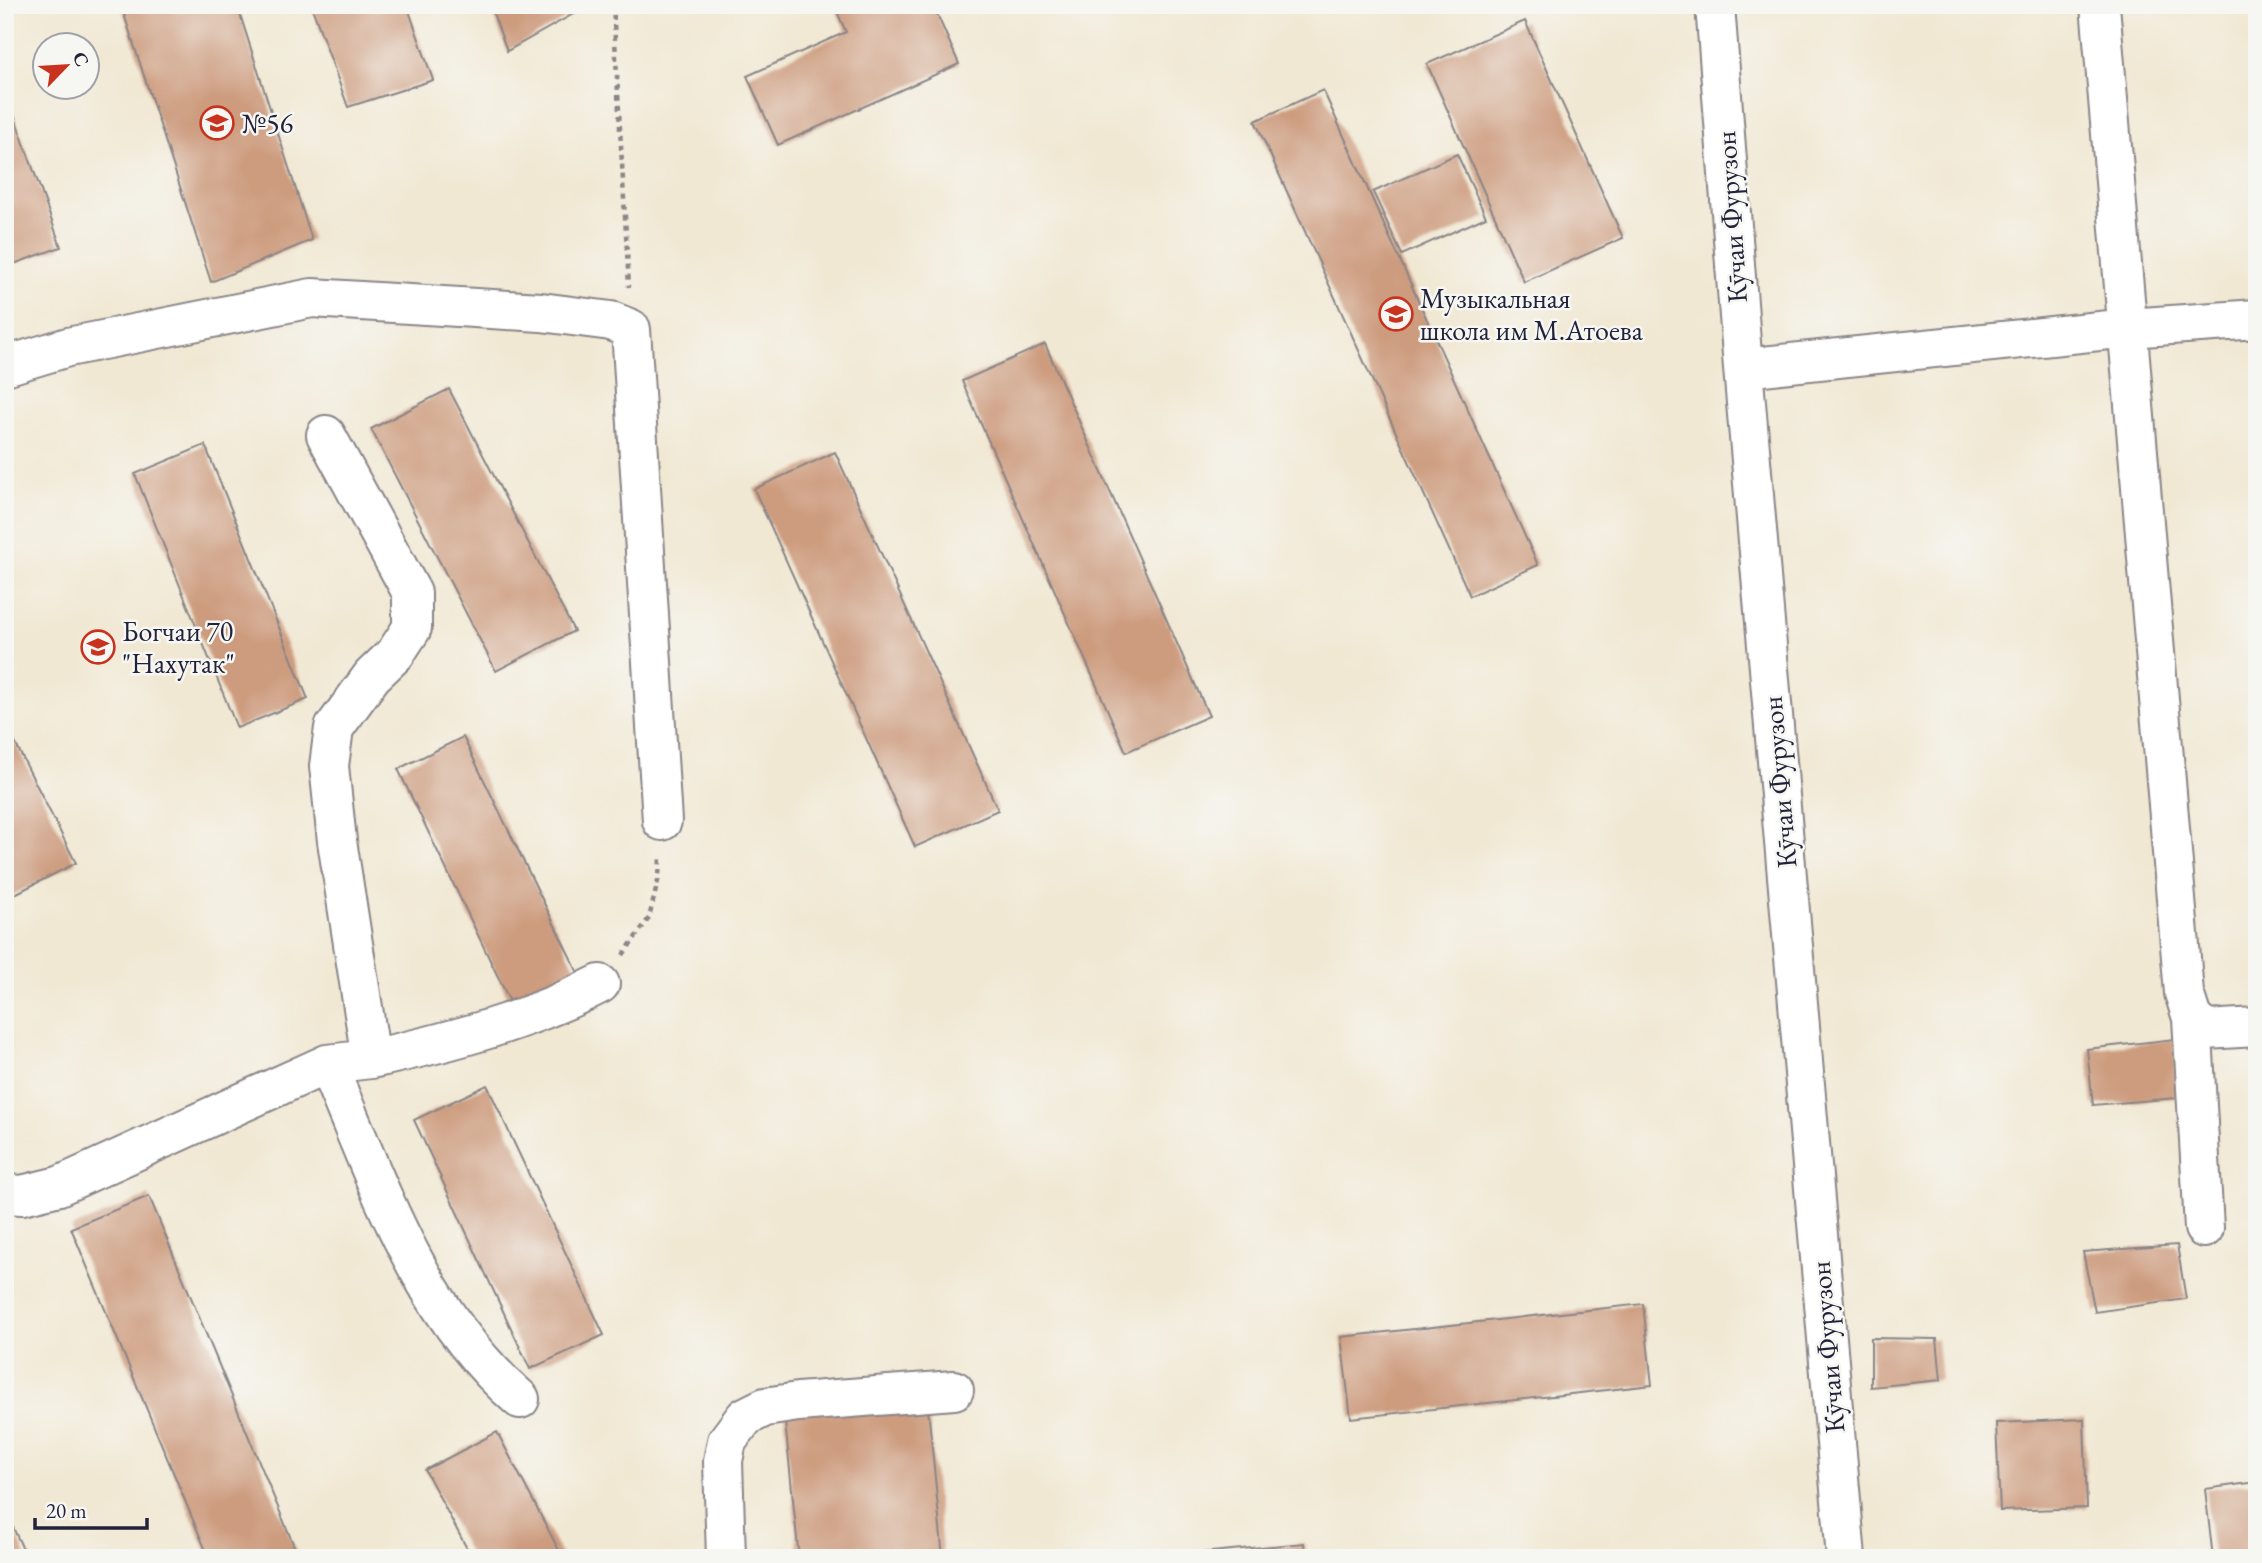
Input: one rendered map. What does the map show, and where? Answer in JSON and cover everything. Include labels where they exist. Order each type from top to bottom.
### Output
[{"type":"street","name":"Кӯчаи Фурузон","points":[[1715,5],[1743,368],[1846,1558]]},
{"type":"street","points":[[2099,5],[2184,993],[2192,1018],[2204,1228]]},
{"type":"street","points":[[5,366],[68,348],[312,298],[541,312],[611,321],[631,329],[662,821]]},
{"type":"street","points":[[1743,368],[2128,328],[2257,319]]},
{"type":"street","points":[[326,435],[412,593],[412,628],[395,654],[372,676],[334,728],[329,766],[337,841],[371,1059]]},
{"type":"street","points":[[5,1194],[22,1195],[59,1186],[327,1064],[371,1059],[436,1045],[538,1012],[600,984]]},
{"type":"street","points":[[2192,1018],[2205,1030],[2257,1027]]},
{"type":"street","points":[[327,1064],[379,1188],[424,1281],[453,1327],[493,1376],[520,1398]]},
{"type":"street","points":[[726,1558],[723,1461],[727,1441],[746,1417],[765,1407],[799,1402],[954,1390]]},
{"type":"path","points":[[613,5],[631,329]]},
{"type":"path","points":[[600,984],[649,918],[659,877],[662,821]]},
{"type":"building","name":"№56","points":[[121,5],[237,5],[312,240],[211,282]]},
{"type":"building","name":"№56","points":[[311,5],[407,5],[433,80],[348,107]]},
{"type":"building","points":[[490,5],[572,5],[575,13],[507,51]]},
{"type":"building","points":[[834,5],[933,5],[959,64],[778,145],[747,76],[846,32]]},
{"type":"building","points":[[1525,21],[1623,238],[1524,282],[1427,64]]},
{"type":"building","points":[[5,90],[61,247],[5,267]]},
{"type":"building","points":[[1323,90],[1538,565],[1470,596],[1255,121]]},
{"type":"building","points":[[1457,154],[1486,217],[1402,255],[1373,192]]},
{"type":"building","points":[[1045,344],[1209,716],[1126,752],[962,381]]},
{"type":"building","points":[[449,389],[574,631],[496,671],[371,429]]},
{"type":"building","points":[[205,445],[308,699],[237,728],[135,474]]},
{"type":"building","points":[[835,452],[998,810],[915,847],[754,489]]},
{"type":"building","points":[[5,723],[76,863],[5,899]]},
{"type":"building","points":[[463,737],[580,977],[514,1010],[398,769]]},
{"type":"building","points":[[2175,1039],[2177,1098],[2093,1105],[2087,1049]]},
{"type":"building","points":[[487,1085],[604,1335],[530,1369],[414,1120]]},
{"type":"building","points":[[149,1196],[299,1558],[209,1558],[71,1228]]},
{"type":"building","points":[[2177,1245],[2186,1299],[2095,1312],[2083,1252]]},
{"type":"building","points":[[1643,1304],[1652,1385],[1351,1418],[1341,1337]]},
{"type":"building","points":[[1871,1338],[1937,1339],[1941,1380],[1871,1387]]},
{"type":"building","points":[[927,1398],[943,1558],[799,1558],[784,1412]]},
{"type":"building","points":[[2084,1419],[2087,1508],[2000,1511],[1996,1423]]},
{"type":"building","points":[[497,1432],[563,1558],[472,1558],[425,1470]]},
{"type":"building","points":[[2257,1482],[2257,1558],[2213,1558],[2205,1489]]},
{"type":"building","points":[[5,1510],[27,1558],[5,1558]]},
{"type":"building","points":[[1304,1543],[1306,1558],[1171,1558],[1171,1556]]},
{"type":"place","name":"№56","points":[[217,123]]},
{"type":"place","name":"Музыкальная школа им М.Атоева","points":[[1396,314]]},
{"type":"place","name":"Богчаи 70 \"Нахутак\"","points":[[98,647]]}]
